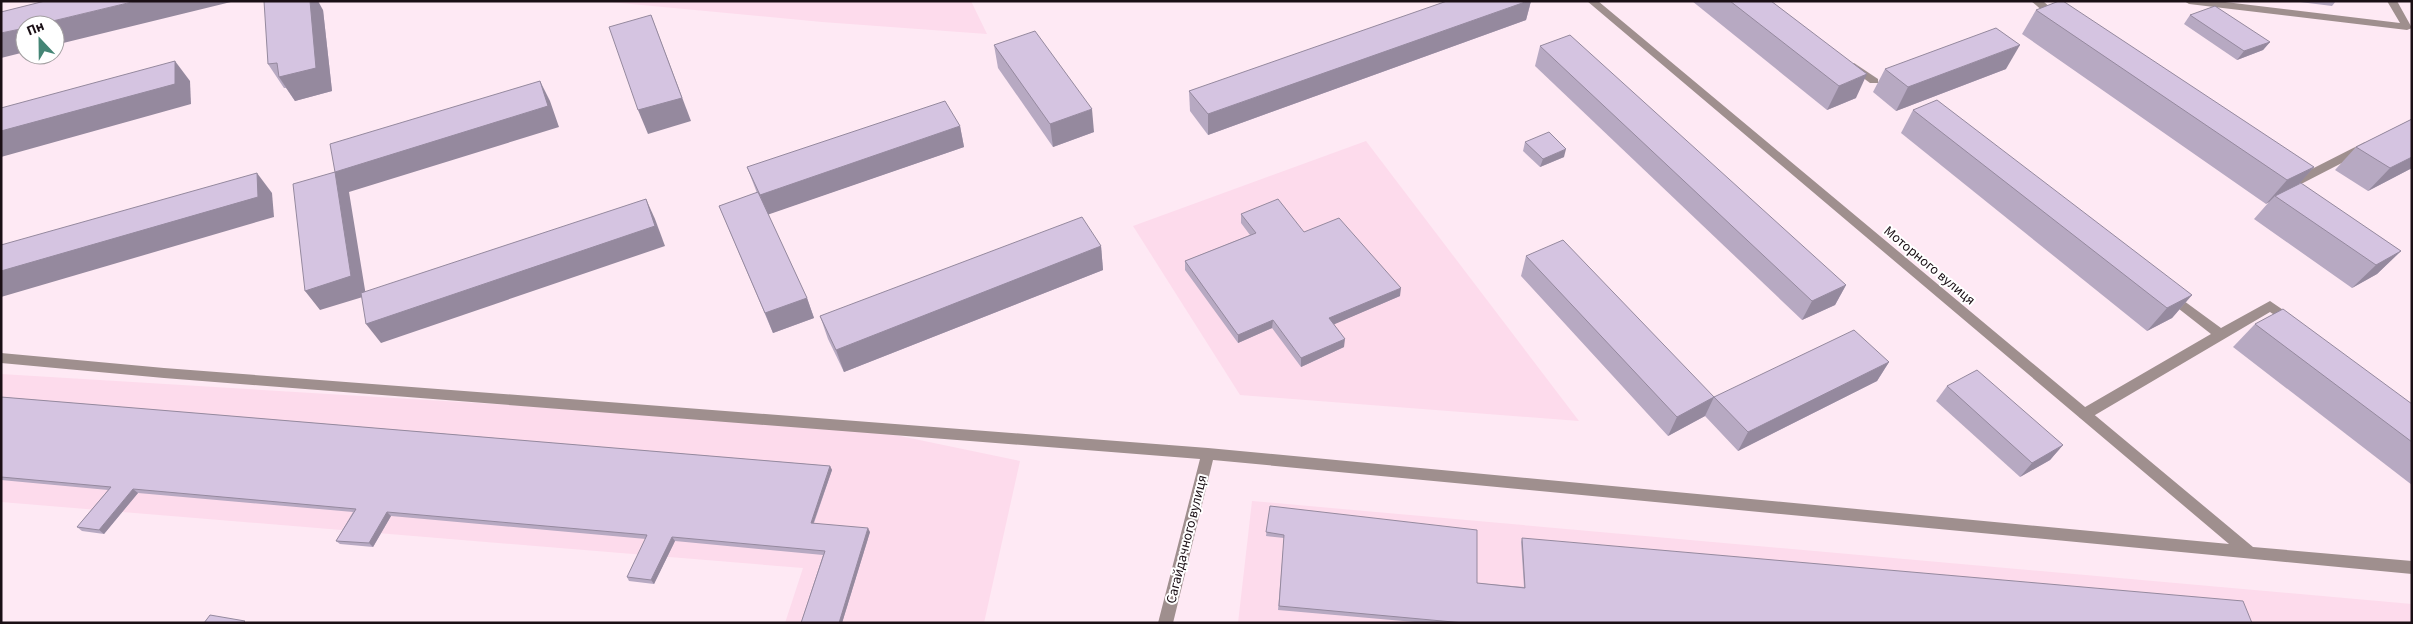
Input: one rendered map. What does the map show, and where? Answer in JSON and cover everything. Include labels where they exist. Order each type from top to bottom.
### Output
[{"type":"street","name":"Моторного вулиця","points":[[1592,1],[2249,552]]},
{"type":"street","points":[[2036,1],[2063,22]]},
{"type":"street","points":[[2189,1],[2410,27]]},
{"type":"street","points":[[2392,1],[2410,27]]},
{"type":"street","points":[[1844,58],[1874,81]]},
{"type":"street","points":[[2283,169],[2299,180],[2377,140]]},
{"type":"street","points":[[2159,287],[2221,335]]},
{"type":"street","points":[[2085,414],[2270,306],[2302,328]]},
{"type":"street","points":[[1,358],[164,373],[1208,454],[2412,568]]},
{"type":"street","name":"Сагайдачного вулиця","points":[[1165,623],[1208,454]]},
{"type":"shaded area","points":[[599,1],[971,1],[987,34],[822,22]]},
{"type":"shaded area","points":[[1366,141],[1579,421],[1240,395],[1133,226]]},
{"type":"shaded area","points":[[1,374],[852,426],[1020,461],[984,623],[785,623],[803,568],[1,502]]},
{"type":"shaded area","points":[[1252,501],[2412,604],[2412,623],[1238,623]]},
{"type":"building","points":[[45,1],[136,1],[65,18],[65,15],[15,15],[15,30],[1,33],[1,12]]},
{"type":"building","points":[[264,1],[310,1],[316,68],[279,77],[277,63],[268,64]]},
{"type":"building","points":[[1447,1],[1528,1],[1208,114],[1189,91]]},
{"type":"building","points":[[1730,1],[1771,1],[1867,74],[1839,86]]},
{"type":"building","points":[[2063,1],[2314,167],[2287,180],[2036,10]]},
{"type":"building","points":[[2215,6],[2270,42],[2244,51],[2190,15]]},
{"type":"building","points":[[651,15],[682,98],[638,110],[609,27]]},
{"type":"building","points":[[1996,28],[2020,45],[1908,87],[1885,69]]},
{"type":"building","points":[[1035,31],[1092,109],[1050,124],[994,45]]},
{"type":"building","points":[[1570,35],[1846,285],[1812,301],[1540,46]]},
{"type":"building","points":[[175,61],[175,84],[1,131],[1,108]]},
{"type":"building","points":[[540,81],[548,106],[335,172],[330,144]]},
{"type":"building","points":[[1937,100],[2192,295],[2167,308],[1913,110]]},
{"type":"building","points":[[945,101],[960,126],[760,195],[747,167]]},
{"type":"building","points":[[2412,119],[2412,157],[2390,168],[2356,147]]},
{"type":"building","points":[[1549,132],[1566,149],[1543,159],[1525,142]]},
{"type":"building","points":[[335,172],[351,276],[305,291],[293,184]]},
{"type":"building","points":[[257,173],[258,197],[1,271],[1,245]]},
{"type":"building","points":[[2301,183],[2401,251],[2376,265],[2275,196]]},
{"type":"building","points":[[758,192],[807,298],[765,313],[719,206]]},
{"type":"building","points":[[646,199],[655,226],[366,324],[361,293]]},
{"type":"building","points":[[1278,199],[1304,232],[1339,218],[1401,288],[1329,318],[1345,339],[1301,358],[1273,320],[1238,335],[1185,261],[1256,233],[1241,214]]},
{"type":"building","points":[[1082,217],[1101,246],[836,350],[820,316]]},
{"type":"building","points":[[1563,240],[1714,397],[1677,417],[1526,256]]},
{"type":"building","points":[[2283,309],[2412,404],[2412,442],[2255,324]]},
{"type":"building","points":[[1854,330],[1889,362],[1748,432],[1714,397]]},
{"type":"building","points":[[1977,370],[2063,445],[2032,463],[1947,386]]},
{"type":"building","points":[[1,397],[830,466],[811,523],[868,528],[839,623],[801,623],[825,551],[672,537],[651,580],[627,577],[647,535],[387,512],[369,543],[336,541],[356,509],[133,489],[99,530],[77,527],[111,487],[1,477]]},
{"type":"building","points":[[1270,506],[1477,530],[1477,583],[1525,588],[1522,538],[2243,601],[2252,623],[1464,623],[1279,606],[1284,535],[1266,532]]},
{"type":"building","points":[[210,615],[245,621],[243,623],[204,623]]}]
